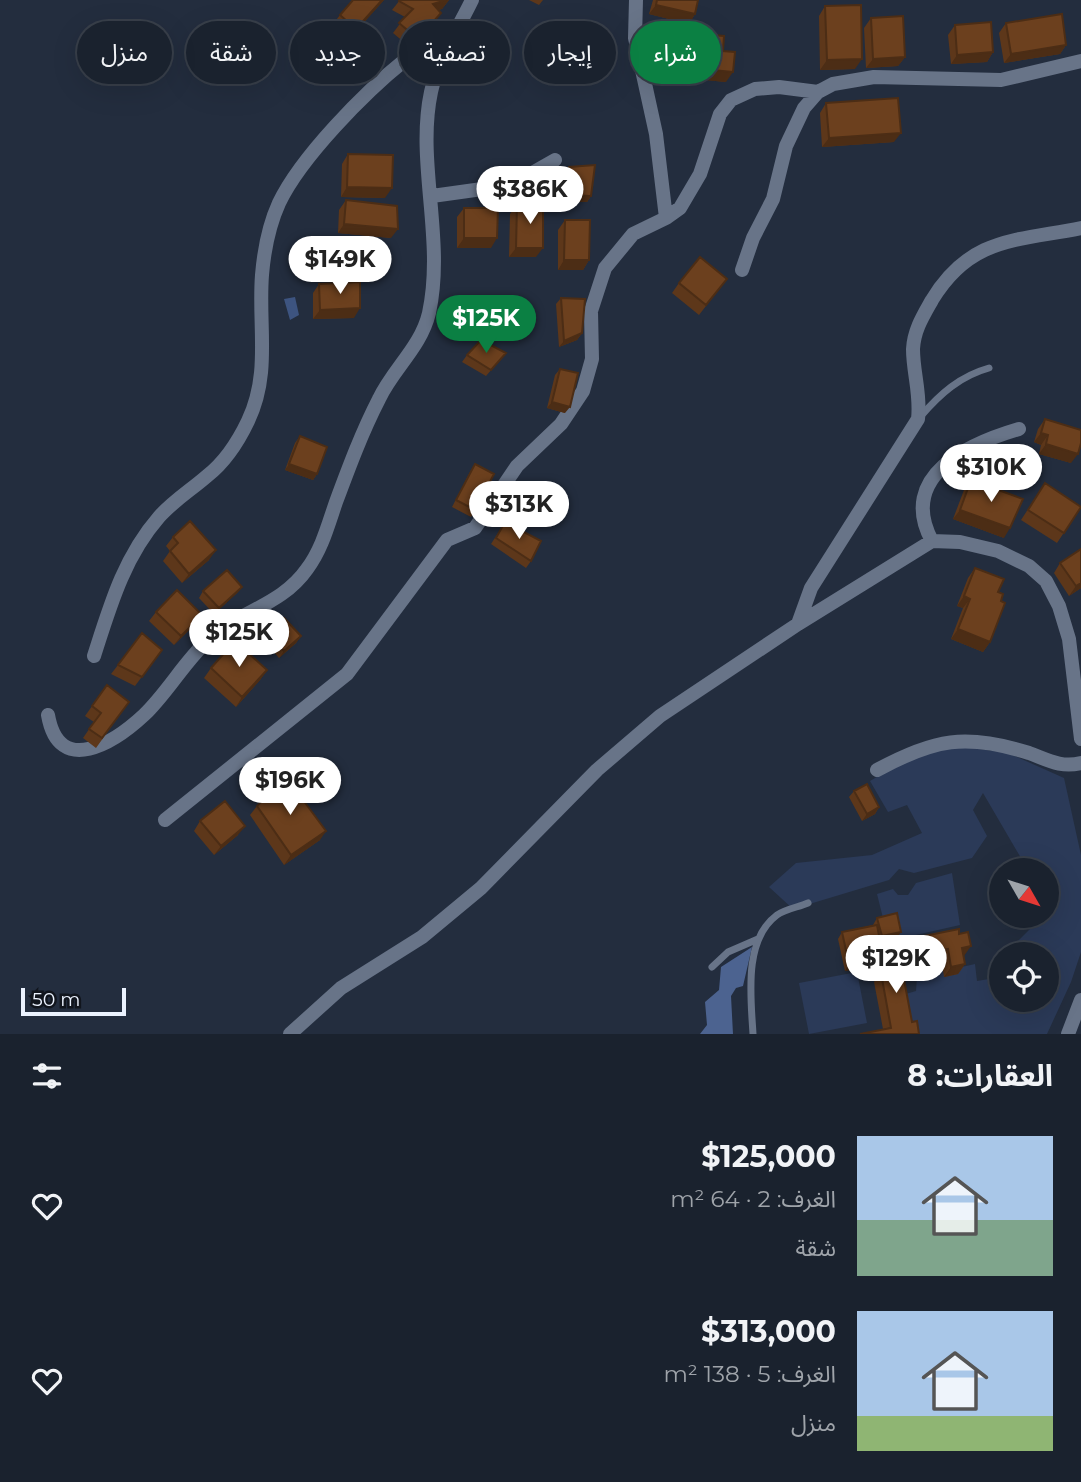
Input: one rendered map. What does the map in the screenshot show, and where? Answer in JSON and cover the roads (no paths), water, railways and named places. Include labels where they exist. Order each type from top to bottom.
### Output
[{"type":"street","points":[[462,21],[472,0]]},
{"type":"street","points":[[636,0],[635,38],[656,134],[666,218]]},
{"type":"street","points":[[165,820],[348,674],[447,540],[475,528],[517,466],[561,424],[583,391],[592,359],[591,310],[605,268],[633,234],[680,208],[695,184],[720,114],[731,100],[755,89],[779,87],[818,92],[855,78],[1001,80],[1081,61]]},
{"type":"street","points":[[94,656],[119,582],[142,537],[160,515],[208,476],[231,452],[248,420],[264,369],[262,276],[267,237],[279,203],[297,174],[324,142],[399,66]]},
{"type":"street","points":[[48,715],[56,739],[67,746],[83,751],[100,748],[144,715],[211,637],[291,589],[318,552],[366,426],[393,373],[408,358],[428,314],[435,259],[428,148],[434,84]]},
{"type":"street","points":[[742,270],[753,238],[773,199],[786,146],[804,108],[818,92]]},
{"type":"street","points":[[432,196],[511,185],[555,160]]},
{"type":"street","points":[[798,624],[811,588],[918,419],[920,401],[913,348],[916,328],[955,269],[976,252],[998,244],[1081,228]]},
{"type":"street","points":[[932,541],[923,524],[922,513],[934,477],[954,456],[971,445],[1019,429]]},
{"type":"street","points":[[290,1034],[341,988],[422,937],[481,888],[597,770],[660,716],[798,624],[932,541],[960,542],[998,551],[1029,566],[1046,581],[1059,606],[1069,639],[1081,739]]},
{"type":"street","points":[[877,770],[927,745],[959,741],[998,745],[1066,767],[1081,763]]},
{"type":"street","points":[[1068,1034],[1081,1000]]},
{"type":"lane","points":[[918,419],[941,393],[972,373],[989,368]]},
{"type":"lane","points":[[712,967],[728,952],[758,939],[777,915],[808,903]]},
{"type":"lane","points":[[754,1034],[751,987],[758,939]]}]
